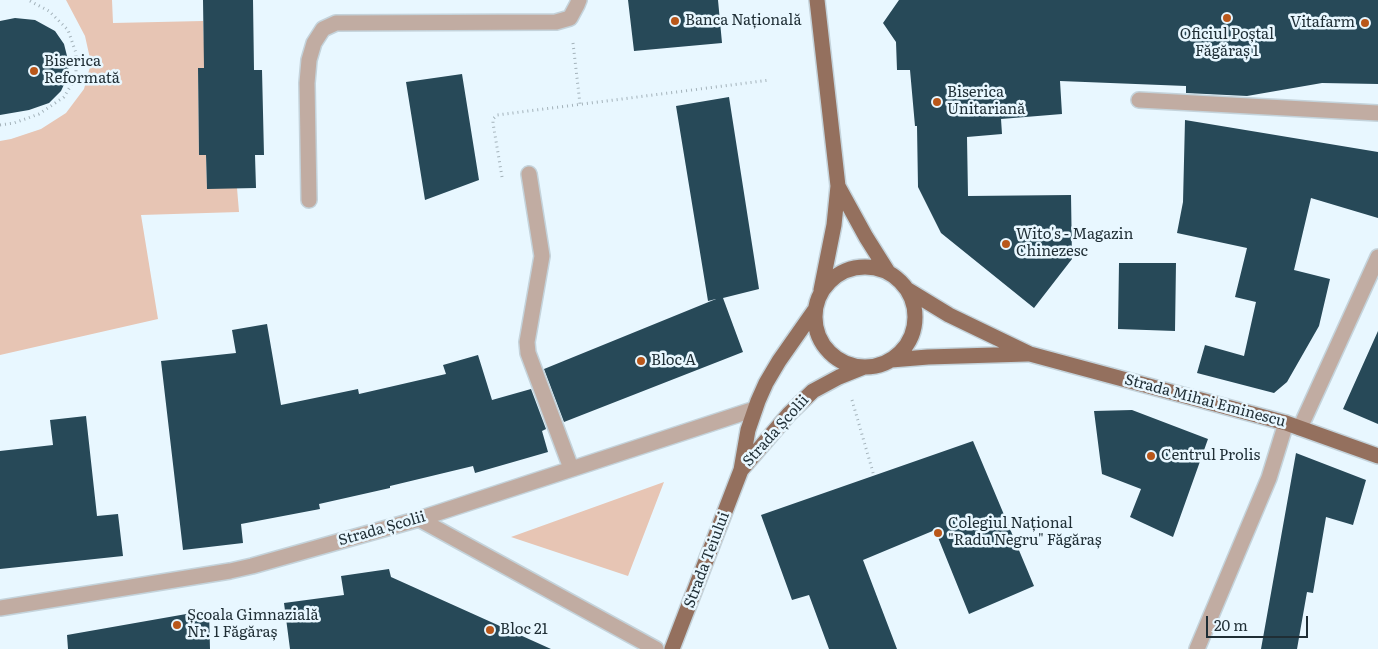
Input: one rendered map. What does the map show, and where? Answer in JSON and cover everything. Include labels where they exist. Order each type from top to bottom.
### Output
[{"type":"main road","points":[[817,0],[838,186],[834,225],[821,291],[814,311],[817,333],[824,347],[835,358],[849,365],[865,367],[879,365],[891,360],[903,350],[912,336],[915,320],[914,304],[908,290],[888,272],[874,267],[858,267],[843,271],[830,279],[821,291]]},
{"type":"main road","points":[[838,186],[888,272]]},
{"type":"main road","name":"Strada Mihai Eminescu","points":[[908,290],[949,315],[1030,354],[1293,426],[1378,456]]},
{"type":"main road","name":"Strada Școlii","points":[[741,470],[746,438],[761,393],[774,368],[814,311]]},
{"type":"main road","name":"Strada Mihai Eminescu","points":[[891,360],[1030,354]]},
{"type":"main road","name":"Strada Școlii","points":[[741,470],[789,414],[813,391],[865,367]]},
{"type":"main road","name":"Strada Teiului","points":[[672,649],[741,470]]},
{"type":"street","points":[[309,200],[307,83],[309,60],[314,43],[322,30],[336,23],[556,22],[570,18],[579,0]]},
{"type":"street","points":[[1139,100],[1378,113]]},
{"type":"street","points":[[529,174],[542,256],[527,342],[528,353],[571,468]]},
{"type":"street","points":[[1197,649],[1293,426],[1378,257]]},
{"type":"street","name":"Strada Școlii","points":[[0,608],[252,566],[419,518],[755,409]]},
{"type":"street","points":[[419,518],[656,649]]},
{"type":"path","points":[[0,125],[14,123],[39,114],[64,97],[76,77],[76,53],[68,30],[49,11],[28,0]]},
{"type":"path","points":[[570,18],[580,104]]},
{"type":"path","points":[[502,179],[493,124],[493,119],[497,116],[770,80]]},
{"type":"path","points":[[850,392],[874,476]]},
{"type":"shaded area","points":[[66,0],[112,0],[113,23],[203,21],[205,68],[198,68],[199,155],[206,155],[207,188],[237,188],[239,212],[141,215],[158,319],[0,355],[0,141],[41,129],[66,113],[84,89],[91,63],[85,36]]},
{"type":"shaded area","points":[[664,482],[628,576],[511,537]]},
{"type":"building","points":[[203,0],[253,0],[254,70],[262,70],[264,155],[255,155],[256,188],[207,189],[206,155],[199,155],[198,68],[204,68]]},
{"type":"building","name":"Banca Națională","points":[[628,0],[718,0],[722,43],[634,51]]},
{"type":"building","points":[[899,0],[1378,0],[1378,84],[1322,83],[1247,96],[1186,93],[1186,86],[1060,81],[1062,114],[1001,119],[1002,134],[967,137],[968,196],[1071,195],[1072,259],[1034,308],[941,233],[918,187],[917,126],[915,126],[910,70],[897,70],[896,42],[883,23]]},
{"type":"building","name":"Biserica Reformată","points":[[15,18],[35,20],[55,31],[64,44],[69,64],[67,78],[61,91],[49,103],[29,110],[0,115],[0,21]]},
{"type":"building","points":[[462,74],[479,180],[425,200],[406,82]]},
{"type":"building","points":[[729,97],[759,289],[723,298],[743,352],[564,422],[544,369],[716,299],[708,301],[676,106]]},
{"type":"building","points":[[1185,120],[1378,152],[1378,218],[1311,198],[1294,270],[1330,279],[1319,326],[1287,382],[1274,393],[1197,373],[1205,345],[1244,356],[1256,302],[1235,297],[1247,248],[1177,233],[1183,202]]},
{"type":"building","points":[[1119,263],[1176,263],[1175,331],[1118,329]]},
{"type":"building","points":[[267,324],[281,405],[358,389],[359,394],[446,374],[443,365],[478,355],[492,400],[531,389],[546,429],[542,431],[548,452],[475,473],[473,466],[319,504],[320,509],[241,524],[243,543],[183,550],[161,361],[236,353],[232,330]]},
{"type":"building","points":[[1378,331],[1378,424],[1343,409]]},
{"type":"building","name":"Centrul Prolis","points":[[1132,410],[1208,439],[1173,537],[1130,517],[1141,489],[1102,474],[1094,411]]},
{"type":"building","points":[[86,416],[97,516],[118,514],[123,556],[0,569],[0,451],[53,445],[50,420]]},
{"type":"building","points":[[973,441],[1034,586],[969,614],[935,530],[863,560],[897,649],[829,649],[809,595],[792,600],[761,515]]},
{"type":"building","points":[[1296,453],[1366,480],[1353,525],[1326,517],[1313,593],[1307,592],[1297,649],[1261,649]]},
{"type":"building","points":[[389,569],[391,577],[551,649],[290,649],[284,603],[344,595],[341,576]]},
{"type":"building","name":"Școala Gimnazială Nr. 1 Făgăraș","points":[[209,610],[210,649],[68,649],[67,635]]},
{"type":"place","name":"Oficiul Poștal Făgăraș 1","points":[[1227,18]]},
{"type":"place","name":"Banca Națională","points":[[675,21]]},
{"type":"place","name":"Vitafarm","points":[[1365,23]]},
{"type":"place","name":"Biserica Reformată","points":[[34,71]]},
{"type":"place","name":"Biserica Unitariană","points":[[937,102]]},
{"type":"place","name":"Wito's - Magazin Chinezesc","points":[[1006,244]]},
{"type":"place","name":"Bloc A","points":[[641,361]]},
{"type":"place","name":"Centrul Prolis","points":[[1151,456]]},
{"type":"place","name":"Colegiul Național \"Radu Negru\" Făgăraș","points":[[938,533]]},
{"type":"place","name":"Școala Gimnazială Nr. 1 Făgăraș","points":[[177,625]]},
{"type":"place","name":"Bloc 21","points":[[490,630]]}]
